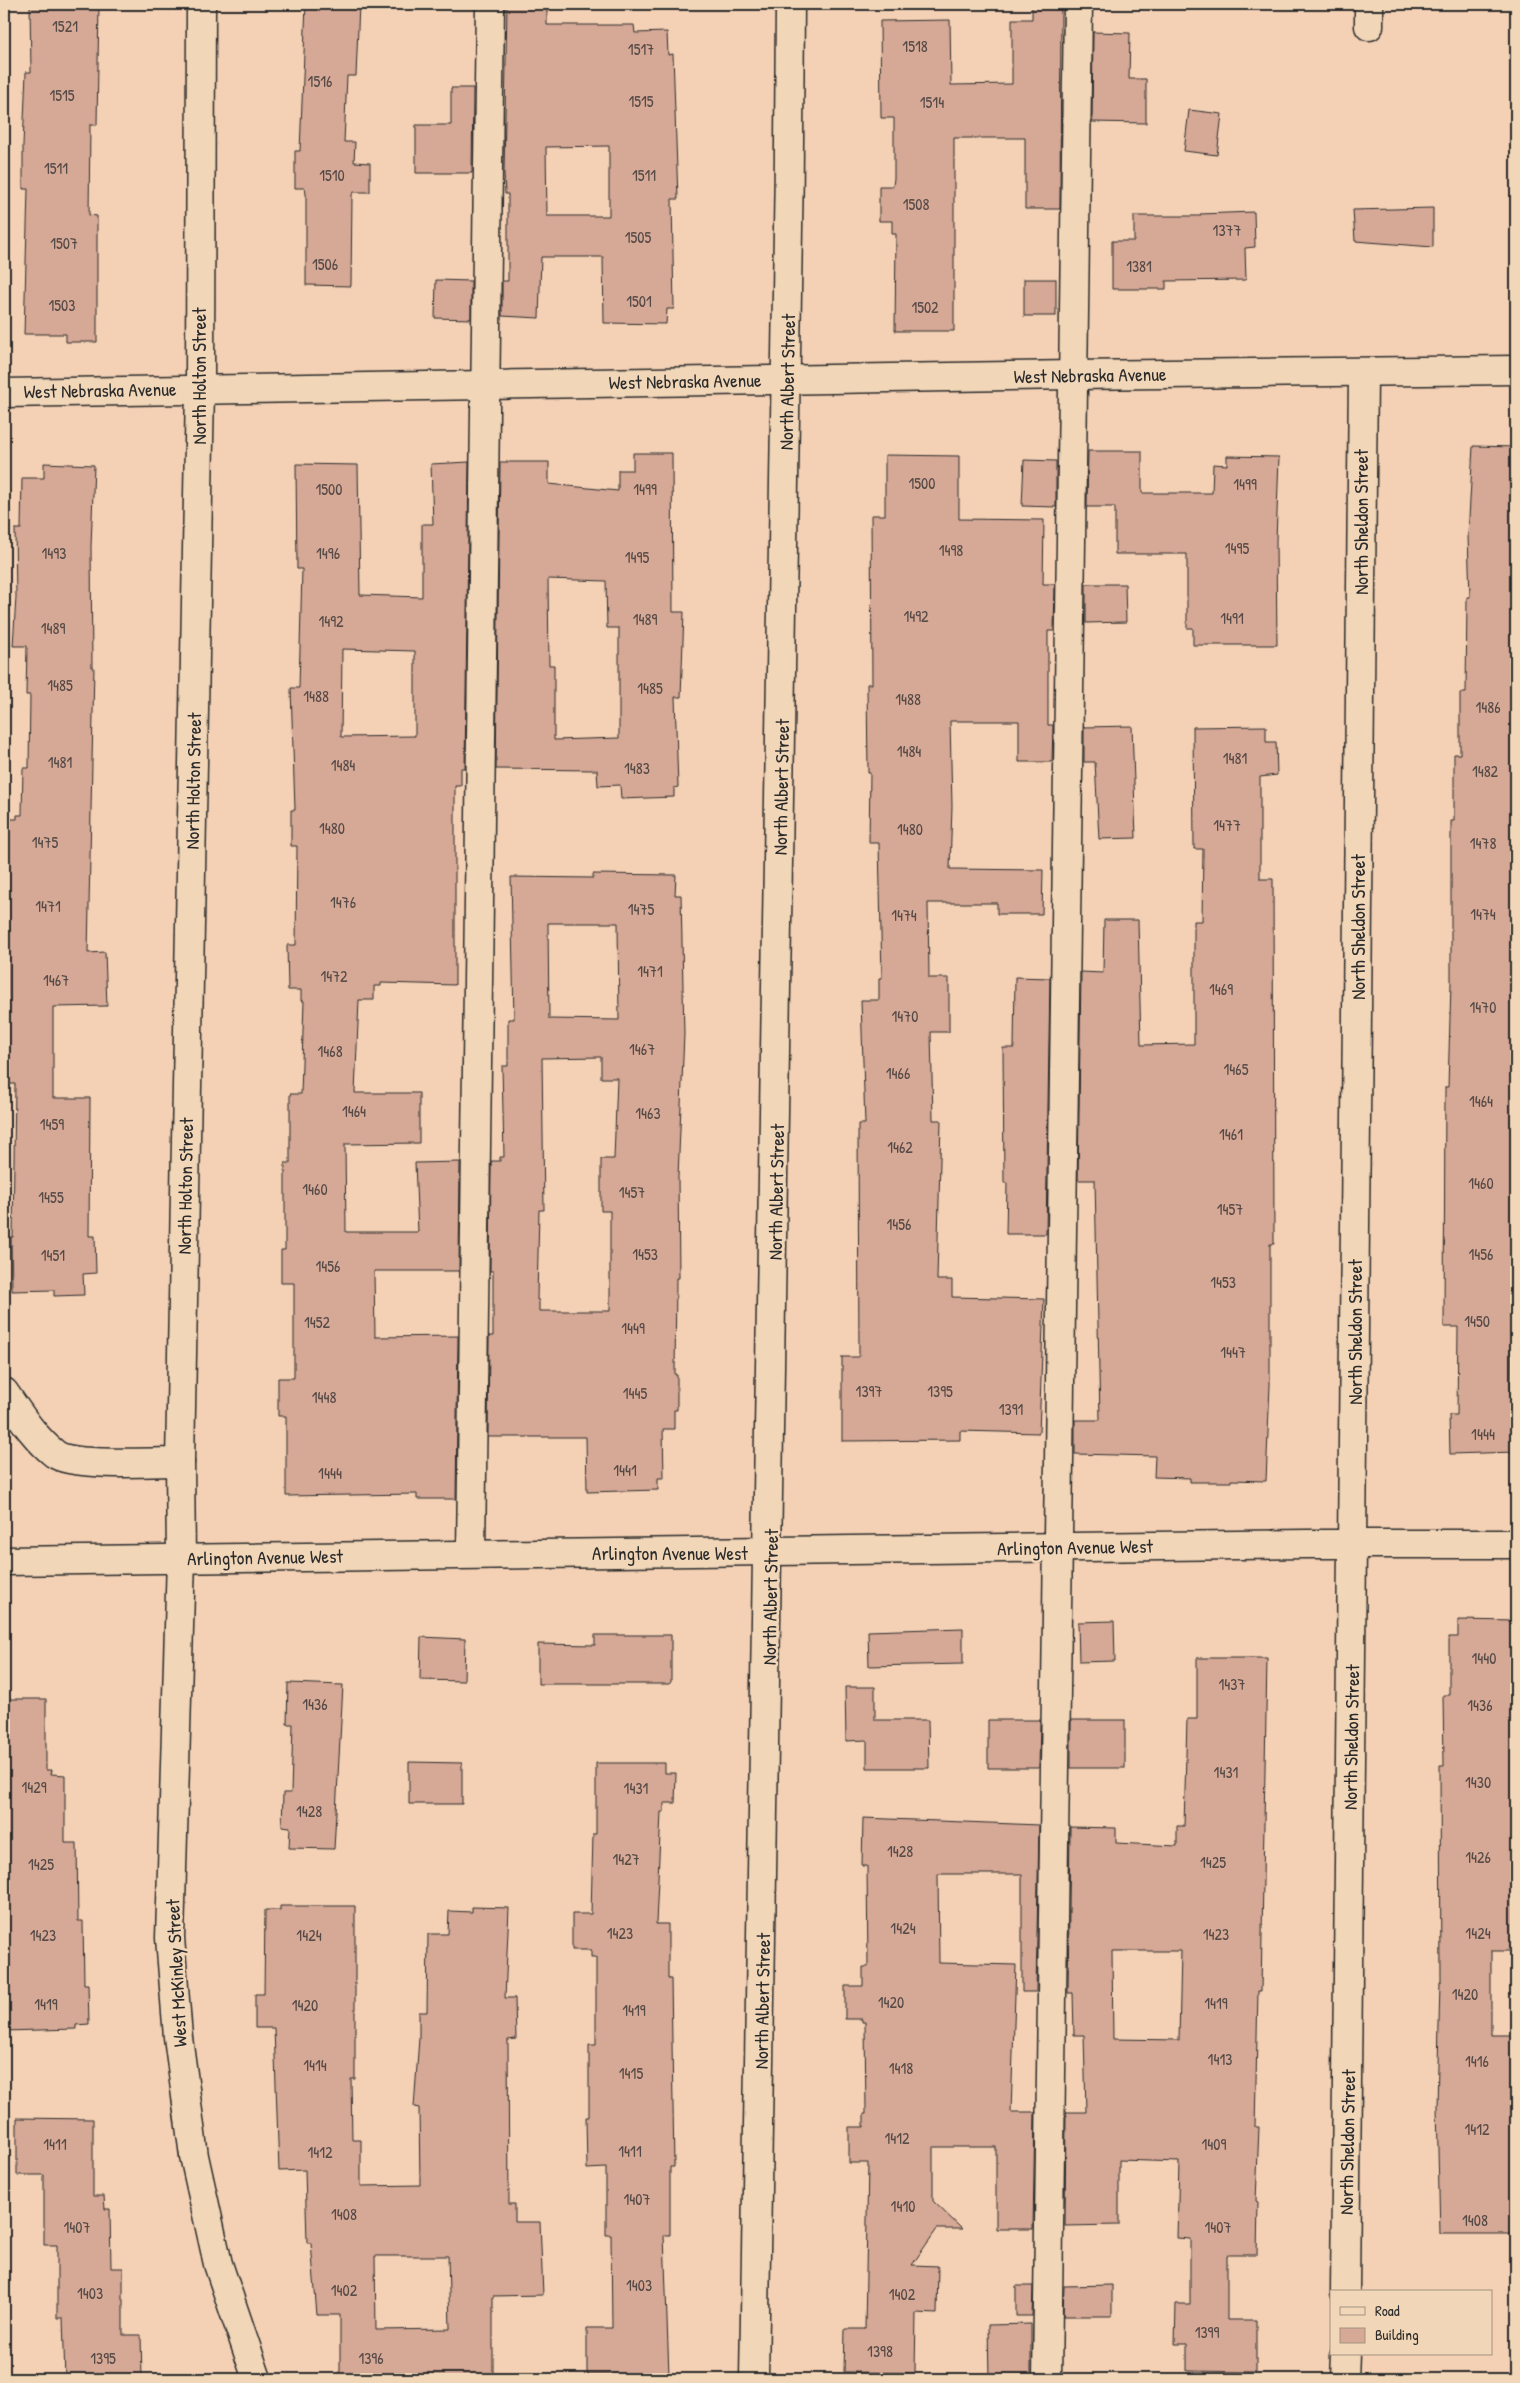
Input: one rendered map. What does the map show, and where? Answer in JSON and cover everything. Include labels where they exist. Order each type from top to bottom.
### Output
[{"type":"street","name":"North Holton Street","points":[[180,1558],[180,1462],[200,388],[201,4]]},
{"type":"street","points":[[471,1554],[490,4]]},
{"type":"street","name":"North Albert Street","points":[[754,2379],[771,1552],[788,380],[790,4]]},
{"type":"street","points":[[1047,2379],[1078,4]]},
{"type":"street","name":"West Nebraska Avenue","points":[[4,392],[1516,370]]},
{"type":"street","name":"North Sheldon Street","points":[[1345,2290],[1354,1544],[1363,372]]},
{"type":"street","points":[[4,1392],[36,1436],[57,1455],[78,1461],[180,1462]]},
{"type":"street","name":"Arlington Avenue West","points":[[4,1561],[1354,1544],[1516,1544]]},
{"type":"street","name":"West McKinley Street","points":[[180,1558],[170,1938],[178,2037],[194,2156],[218,2264],[257,2379]]},
{"type":"street","points":[[1344,2356],[1344,2379]]},
{"type":"building","points":[[30,4],[99,4],[97,125],[90,125],[89,215],[97,216],[97,342],[66,342],[66,334],[24,334],[28,189],[23,189],[23,145],[26,72],[31,72]]},
{"type":"building","points":[[306,4],[359,4],[356,76],[347,76],[344,142],[355,142],[354,162],[370,163],[370,192],[354,192],[352,195],[351,286],[306,285],[306,194],[305,188],[295,188],[295,151],[300,151]]},
{"type":"building","points":[[507,4],[547,4],[547,25],[634,25],[635,33],[667,32],[668,55],[673,54],[678,199],[672,199],[674,309],[667,309],[666,324],[604,323],[603,257],[541,257],[539,318],[502,316],[502,281],[508,281],[508,194],[505,194]],"holes":[[[609,146],[609,216],[547,216],[546,147]]]},
{"type":"building","points":[[1032,4],[1061,4],[1060,209],[1025,209],[1025,138],[954,138],[954,331],[895,331],[896,234],[892,234],[892,221],[879,221],[879,186],[893,186],[894,178],[894,118],[881,118],[880,21],[950,20],[951,85],[1012,84],[1012,19],[1032,19]]},
{"type":"building","points":[[1093,32],[1130,33],[1129,79],[1146,79],[1146,123],[1092,122]]},
{"type":"building","points":[[451,88],[473,88],[472,173],[416,173],[416,125],[451,125]]},
{"type":"building","points":[[1189,110],[1222,114],[1217,155],[1184,151]]},
{"type":"building","points":[[1433,208],[1433,247],[1355,241],[1353,210]]},
{"type":"building","points":[[1254,212],[1255,247],[1245,248],[1246,280],[1166,281],[1166,289],[1112,289],[1112,241],[1134,241],[1134,216],[1200,216],[1200,214]]},
{"type":"building","points":[[1024,279],[1056,279],[1056,316],[1024,316]]},
{"type":"building","points":[[436,280],[471,281],[471,319],[435,318]]},
{"type":"building","points":[[1473,446],[1516,447],[1516,1282],[1512,1282],[1511,1398],[1516,1397],[1516,1452],[1450,1454],[1449,1415],[1457,1415],[1458,1327],[1444,1327],[1445,1087],[1448,1087],[1451,983],[1451,821],[1454,821],[1454,754],[1460,754],[1460,693],[1466,693],[1467,597],[1470,597],[1468,536]]},
{"type":"building","points":[[1088,451],[1142,451],[1142,493],[1212,493],[1213,464],[1227,465],[1227,456],[1279,457],[1276,541],[1277,645],[1193,645],[1193,628],[1187,628],[1187,554],[1115,554],[1115,507],[1087,507]]},
{"type":"building","points":[[633,453],[672,453],[673,612],[684,612],[681,697],[675,697],[678,787],[674,788],[674,797],[621,799],[620,785],[598,786],[597,770],[496,769],[500,462],[549,462],[549,484],[618,491],[618,470],[633,470]],"holes":[[[548,579],[606,581],[607,628],[619,628],[619,738],[554,740],[554,665],[549,665]]]},
{"type":"building","points":[[885,455],[959,456],[959,519],[1044,520],[1043,584],[1055,584],[1054,631],[1048,631],[1048,725],[1053,725],[1052,762],[1019,762],[1019,721],[950,721],[952,806],[950,869],[1043,870],[1042,914],[997,914],[997,903],[928,903],[929,978],[949,978],[949,1032],[931,1032],[933,1120],[941,1120],[937,1280],[952,1280],[952,1297],[1044,1299],[1039,1433],[960,1431],[960,1440],[842,1441],[842,1357],[859,1357],[858,1124],[865,1124],[861,1000],[879,1000],[879,978],[882,978],[879,843],[869,843],[870,773],[868,773],[867,684],[872,684],[871,515],[885,515]]},
{"type":"building","points":[[1024,460],[1056,461],[1056,507],[1022,506]]},
{"type":"building","points":[[469,462],[465,768],[461,768],[461,786],[455,786],[455,985],[381,983],[381,986],[374,986],[374,1000],[359,1000],[355,1093],[419,1093],[419,1143],[345,1144],[346,1232],[418,1232],[415,1163],[460,1162],[459,1271],[374,1271],[375,1337],[458,1336],[456,1499],[417,1499],[417,1494],[286,1496],[286,1416],[278,1416],[278,1378],[294,1378],[294,1283],[281,1283],[281,1250],[285,1250],[285,1163],[290,1163],[290,1094],[301,1094],[304,1001],[301,1001],[301,990],[288,990],[287,945],[296,945],[297,846],[291,846],[291,810],[295,810],[291,688],[299,688],[302,569],[297,569],[296,464],[358,465],[360,595],[422,597],[422,524],[433,524],[431,464]],"holes":[[[342,649],[415,651],[415,736],[341,737]]]},
{"type":"building","points":[[44,463],[94,465],[91,547],[92,667],[94,667],[88,953],[105,952],[107,1006],[53,1007],[53,1098],[90,1098],[89,1236],[95,1236],[96,1273],[83,1274],[84,1295],[54,1296],[54,1290],[12,1291],[11,1237],[13,1237],[15,1084],[4,1084],[4,1029],[7,1029],[7,819],[17,819],[17,815],[22,815],[23,768],[29,768],[30,695],[26,695],[27,646],[13,646],[16,597],[15,529],[21,529],[22,478],[44,478]]},
{"type":"building","points":[[1086,584],[1125,584],[1126,622],[1086,623]]},
{"type":"building","points":[[1132,726],[1136,838],[1099,839],[1095,762],[1084,762],[1084,727]]},
{"type":"building","points":[[1266,726],[1266,742],[1276,742],[1277,775],[1260,777],[1260,879],[1273,879],[1274,1244],[1270,1244],[1270,1385],[1266,1481],[1190,1482],[1190,1478],[1154,1477],[1155,1456],[1075,1454],[1075,1420],[1100,1420],[1095,1180],[1078,1180],[1081,972],[1103,973],[1104,920],[1138,920],[1141,1045],[1194,1044],[1194,921],[1202,921],[1203,849],[1194,849],[1193,727]]},
{"type":"building","points":[[593,874],[676,875],[675,895],[681,895],[684,1034],[678,1177],[679,1278],[676,1278],[675,1375],[677,1375],[677,1410],[674,1410],[674,1429],[663,1429],[664,1478],[658,1478],[658,1490],[587,1492],[586,1437],[488,1437],[489,1336],[493,1336],[493,1271],[490,1271],[491,1161],[500,1161],[500,1157],[504,1157],[502,1066],[508,1066],[508,1019],[514,1019],[511,877],[593,878]],"holes":[[[548,923],[618,923],[619,1020],[549,1019]],[[601,1057],[601,1078],[617,1078],[614,1159],[601,1159],[601,1211],[610,1211],[610,1311],[539,1311],[539,1300],[537,1300],[539,1210],[544,1210],[542,1058]]]},
{"type":"building","points":[[1015,977],[1050,978],[1046,1234],[1006,1234],[1007,1183],[1004,1183],[1003,1048],[1014,1048]]},
{"type":"building","points":[[1458,1620],[1516,1621],[1516,1951],[1491,1951],[1491,2035],[1516,2035],[1516,2234],[1440,2234],[1437,2107],[1441,1983],[1440,1765],[1444,1765],[1443,1695],[1449,1695],[1449,1637],[1458,1637]]},
{"type":"building","points":[[1114,1621],[1115,1661],[1079,1662],[1078,1622]]},
{"type":"building","points":[[963,1628],[963,1664],[869,1666],[868,1631]]},
{"type":"building","points":[[595,1635],[671,1635],[671,1682],[669,1684],[538,1684],[538,1644],[595,1645]]},
{"type":"building","points":[[421,1637],[465,1639],[464,1681],[420,1680]]},
{"type":"building","points":[[1197,1658],[1267,1658],[1261,1991],[1258,1991],[1255,2127],[1259,2127],[1256,2201],[1258,2202],[1257,2255],[1227,2255],[1227,2320],[1256,2320],[1256,2372],[1187,2371],[1187,2344],[1175,2344],[1176,2304],[1190,2304],[1190,2239],[1177,2238],[1179,2162],[1119,2160],[1119,2225],[1065,2226],[1066,2112],[1086,2112],[1084,2035],[1074,2035],[1073,1993],[1068,1993],[1070,1827],[1116,1828],[1116,1843],[1177,1846],[1177,1826],[1184,1826],[1187,1719],[1197,1719]],"holes":[[[1112,1951],[1181,1951],[1179,2040],[1113,2039]]]},
{"type":"building","points":[[288,1683],[343,1685],[334,1849],[289,1848],[290,1827],[282,1826],[283,1793],[291,1793],[293,1724],[287,1724]]},
{"type":"building","points":[[845,1687],[875,1687],[875,1720],[928,1720],[929,1768],[867,1768],[867,1740],[846,1741]]},
{"type":"building","points":[[4,1699],[46,1699],[46,1770],[52,1770],[51,1774],[65,1775],[65,1843],[77,1843],[78,1921],[83,1921],[84,1984],[88,1984],[89,2024],[76,2025],[76,2029],[4,2031]]},
{"type":"building","points":[[988,1720],[1040,1720],[1039,1768],[988,1768]]},
{"type":"building","points":[[1071,1720],[1125,1720],[1125,1768],[1071,1768]]},
{"type":"building","points":[[409,1762],[462,1763],[462,1804],[409,1804]]},
{"type":"building","points":[[596,1763],[665,1763],[665,1773],[676,1773],[675,1803],[664,1803],[664,1812],[661,1812],[656,1924],[668,1924],[668,1979],[671,1979],[674,2167],[670,2167],[670,2235],[664,2235],[669,2375],[587,2375],[587,2328],[612,2328],[611,2235],[606,2235],[606,2168],[587,2169],[586,2117],[589,2117],[589,2045],[596,2045],[596,1957],[591,1957],[591,1950],[572,1950],[572,1914],[591,1914],[593,1834],[596,1834]]},
{"type":"building","points":[[863,1818],[1039,1825],[1036,1992],[1022,1992],[1022,1874],[938,1874],[939,1963],[1016,1965],[1011,2112],[1035,2112],[1033,2229],[996,2229],[996,2147],[933,2147],[933,2201],[962,2229],[937,2229],[912,2265],[938,2266],[937,2314],[916,2313],[915,2373],[844,2372],[845,2329],[865,2329],[868,2163],[849,2163],[849,2127],[864,2127],[864,2114],[866,2114],[865,2022],[862,2022],[862,2019],[845,2019],[845,1986],[863,1986],[863,1967],[868,1967],[867,1866],[862,1866]]},
{"type":"building","points":[[280,1906],[355,1906],[355,2079],[351,2079],[352,2140],[361,2140],[361,2186],[420,2185],[419,2108],[414,2107],[419,2012],[427,2012],[428,1934],[448,1934],[449,1911],[472,1912],[472,1907],[509,1908],[505,1998],[515,1998],[516,2039],[508,2040],[509,2204],[515,2204],[515,2222],[540,2222],[543,2295],[493,2296],[493,2379],[352,2379],[351,2375],[340,2375],[340,2315],[317,2315],[311,2243],[307,2243],[305,2170],[279,2171],[274,2028],[255,2028],[255,1994],[264,1994],[265,1910],[280,1910]],"holes":[[[375,2256],[448,2256],[450,2329],[376,2330]]]},
{"type":"building","points":[[17,2118],[93,2119],[93,2196],[104,2196],[105,2209],[110,2209],[111,2268],[123,2268],[123,2335],[141,2335],[142,2379],[65,2379],[63,2318],[57,2318],[57,2245],[44,2245],[44,2175],[17,2175]]},
{"type":"building","points":[[1112,2285],[1112,2316],[1063,2316],[1064,2286]]},
{"type":"building","points":[[1016,2286],[1033,2286],[1032,2316],[1016,2316]]},
{"type":"building","points":[[1031,2324],[1031,2379],[989,2379],[988,2325]]}]
